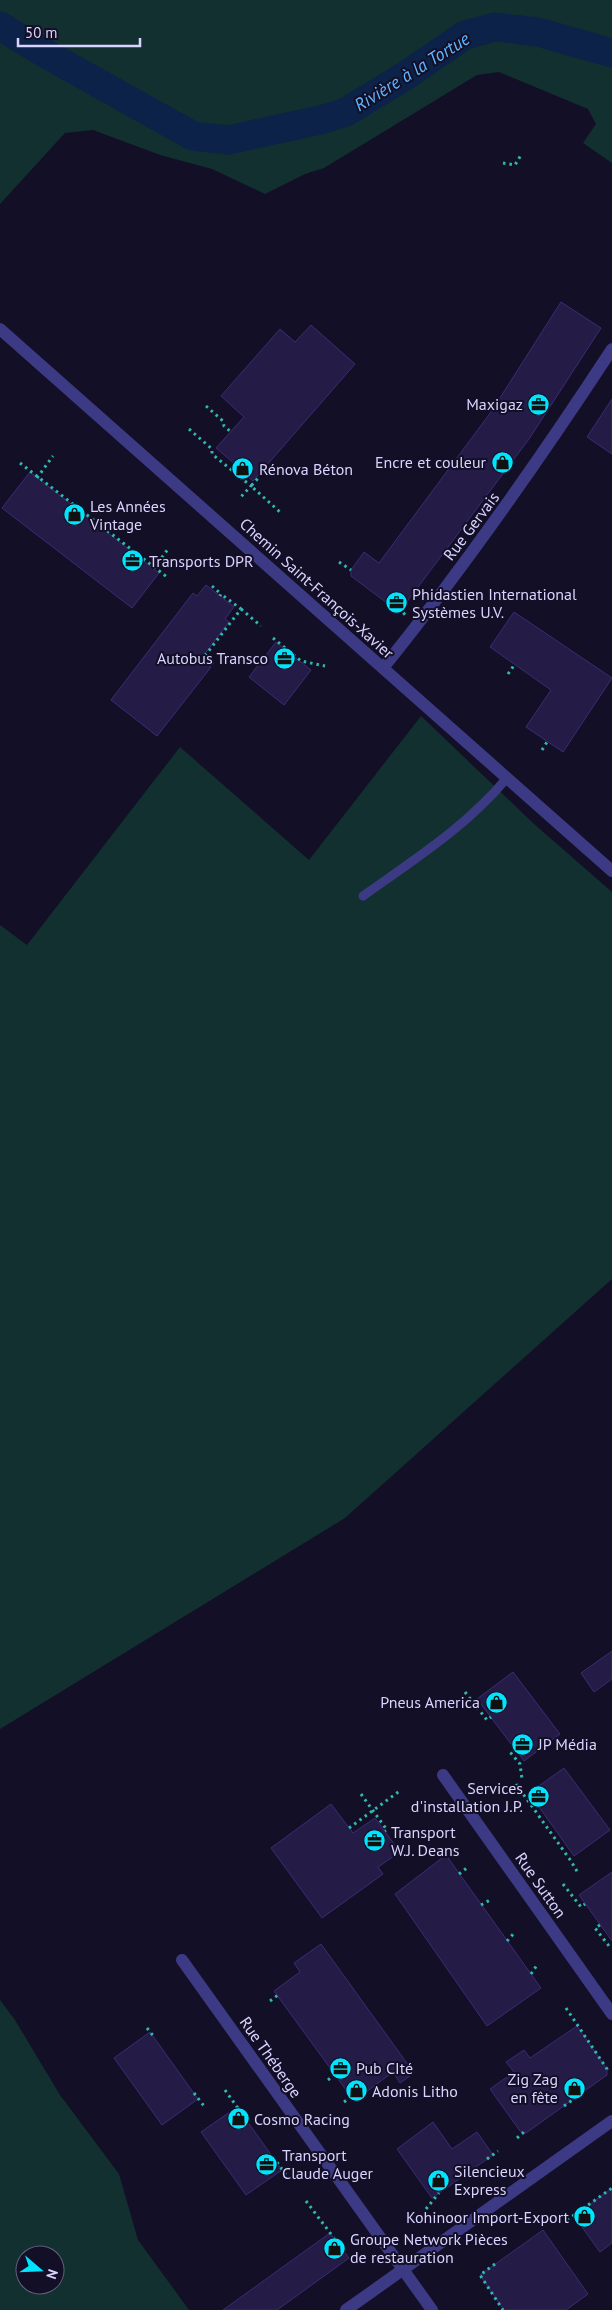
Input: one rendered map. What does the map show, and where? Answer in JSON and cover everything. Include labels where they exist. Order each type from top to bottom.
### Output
[{"type":"street","name":"Chemin Saint-François-Xavier","points":[[0,329],[612,871]]},
{"type":"street","name":"Rue Gervais","points":[[382,668],[426,615],[516,492],[612,349]]},
{"type":"street","name":"Rue Sutton","points":[[443,1775],[612,2014]]},
{"type":"street","name":"Rue Théberge","points":[[182,1960],[432,2310]]},
{"type":"street","points":[[346,2310],[612,2121]]},
{"type":"lane","points":[[363,896],[454,832],[479,809],[507,778]]},
{"type":"path","points":[[503,163],[515,165],[521,156]]},
{"type":"path","points":[[206,406],[224,421],[224,426],[231,432]]},
{"type":"path","points":[[189,429],[212,449],[212,454],[280,512]]},
{"type":"path","points":[[37,477],[52,456]]},
{"type":"path","points":[[20,463],[167,577]]},
{"type":"path","points":[[238,500],[262,474]]},
{"type":"path","points":[[154,568],[168,549]]},
{"type":"path","points":[[339,562],[351,570]]},
{"type":"path","points":[[212,586],[220,595],[261,626]]},
{"type":"path","points":[[399,608],[409,619]]},
{"type":"path","points":[[213,664],[204,657],[241,609]]},
{"type":"path","points":[[273,638],[301,661],[325,666]]},
{"type":"path","points":[[508,674],[515,664]]},
{"type":"path","points":[[542,750],[547,742]]},
{"type":"path","points":[[465,1692],[487,1720],[491,1717]]},
{"type":"path","points":[[476,1706],[480,1703]]},
{"type":"path","points":[[476,1713],[480,1710]]},
{"type":"path","points":[[515,1749],[510,1752],[520,1764],[522,1779]]},
{"type":"path","points":[[516,1784],[560,1844],[578,1873]]},
{"type":"path","points":[[350,1828],[401,1790]]},
{"type":"path","points":[[361,1794],[387,1830],[385,1831]]},
{"type":"path","points":[[530,1804],[534,1801]]},
{"type":"path","points":[[540,1817],[544,1814]]},
{"type":"path","points":[[550,1830],[554,1828]]},
{"type":"path","points":[[560,1844],[563,1841]]},
{"type":"path","points":[[568,1856],[572,1853]]},
{"type":"path","points":[[459,1874],[468,1867]]},
{"type":"path","points":[[563,1884],[581,1907],[585,1904]]},
{"type":"path","points":[[481,1905],[490,1900]]},
{"type":"path","points":[[600,1925],[595,1928],[610,1946]]},
{"type":"path","points":[[507,1941],[515,1932]]},
{"type":"path","points":[[531,1974],[537,1965]]},
{"type":"path","points":[[270,2001],[278,1995]]},
{"type":"path","points":[[566,2008],[608,2069],[607,2072]]},
{"type":"path","points":[[147,2028],[155,2038]]},
{"type":"path","points":[[328,2080],[335,2074]]},
{"type":"path","points":[[225,2090],[242,2114]]},
{"type":"path","points":[[194,2093],[204,2106]]},
{"type":"path","points":[[564,2106],[580,2096]]},
{"type":"path","points":[[344,2102],[351,2097]]},
{"type":"path","points":[[517,2138],[524,2132]]},
{"type":"path","points":[[487,2159],[498,2151]]},
{"type":"path","points":[[277,2162],[286,2175]]},
{"type":"path","points":[[567,2220],[612,2188]]},
{"type":"path","points":[[426,2209],[439,2193]]},
{"type":"path","points":[[306,2201],[340,2246]]},
{"type":"path","points":[[495,2264],[480,2275],[503,2310]]},
{"type":"green space","points":[[0,0],[612,0],[612,163],[583,143],[596,124],[588,109],[499,72],[477,75],[324,168],[305,174],[265,194],[212,169],[160,155],[93,130],[65,133],[0,204]]},
{"type":"green space","points":[[421,716],[533,823],[612,892],[612,1279],[345,1518],[0,1729],[0,925],[27,945],[180,747],[309,860]]},
{"type":"green space","points":[[0,2000],[15,2020],[60,2095],[119,2174],[138,2240],[189,2310],[0,2310]]},
{"type":"building","points":[[561,302],[601,328],[529,439],[403,607],[395,609],[351,576],[351,570],[364,552],[379,563],[491,412]]},
{"type":"building","points":[[311,325],[355,364],[253,481],[246,475],[241,478],[236,465],[216,448],[244,417],[221,396],[280,329],[295,342]]},
{"type":"building","points":[[612,399],[612,454],[587,437]]},
{"type":"building","points":[[30,472],[159,573],[132,608],[2,508]]},
{"type":"building","points":[[206,585],[234,607],[225,619],[229,622],[201,659],[211,667],[157,736],[111,700],[193,593],[197,596]]},
{"type":"building","points":[[514,612],[612,678],[563,752],[526,727],[551,690],[490,647]]},
{"type":"building","points":[[276,642],[311,670],[284,705],[249,677]]},
{"type":"building","points":[[612,1651],[612,1679],[594,1692],[581,1673]]},
{"type":"building","points":[[513,1672],[560,1734],[524,1761],[477,1699]]},
{"type":"building","points":[[564,1768],[610,1830],[574,1856],[529,1793]]},
{"type":"building","points":[[331,1804],[353,1833],[375,1818],[400,1852],[378,1867],[383,1874],[322,1918],[271,1848]]},
{"type":"building","points":[[446,1855],[541,1988],[487,2026],[395,1894]]},
{"type":"building","points":[[612,1872],[612,1941],[579,1895]]},
{"type":"building","points":[[321,1944],[414,2073],[400,2083],[393,2072],[354,2101],[274,1991],[300,1972],[294,1963]]},
{"type":"building","points":[[577,2026],[607,2069],[607,2075],[526,2133],[520,2131],[490,2089],[514,2072],[506,2062],[524,2050],[530,2058]]},
{"type":"building","points":[[150,2032],[198,2099],[162,2125],[114,2058]]},
{"type":"building","points":[[237,2107],[282,2170],[246,2195],[201,2132]]},
{"type":"building","points":[[433,2122],[452,2149],[477,2132],[493,2155],[432,2198],[397,2149]]},
{"type":"building","points":[[612,2188],[612,2243],[600,2252],[574,2216]]},
{"type":"building","points":[[543,2230],[588,2294],[566,2310],[504,2310],[480,2275]]},
{"type":"building","points":[[330,2233],[349,2258],[277,2310],[223,2310]]},
{"type":"waterway","name":"Rivière à la Tortue","points":[[0,26],[193,136],[228,140],[324,119],[346,112],[405,76],[465,35],[495,27],[538,32],[612,53]]},
{"type":"place","name":"Maxigaz","points":[[539,404]]},
{"type":"place","name":"Encre et couleur","points":[[502,462]]},
{"type":"place","name":"Rénova Béton","points":[[243,469]]},
{"type":"place","name":"Les Années Vintage","points":[[74,515]]},
{"type":"place","name":"Transports DPR","points":[[133,561]]},
{"type":"place","name":"Phidastien International Systèmes U.V.","points":[[396,603]]},
{"type":"place","name":"Autobus Transco","points":[[284,658]]},
{"type":"place","name":"Pneus America","points":[[496,1702]]},
{"type":"place","name":"JP Média","points":[[522,1744]]},
{"type":"place","name":"Services d'installation J.P.","points":[[539,1797]]},
{"type":"place","name":"Transport W.J. Deans","points":[[375,1841]]},
{"type":"place","name":"Pub CIté","points":[[340,2068]]},
{"type":"place","name":"Zig Zag en fête","points":[[574,2088]]},
{"type":"place","name":"Adonis Litho","points":[[356,2091]]},
{"type":"place","name":"Cosmo Racing","points":[[238,2119]]},
{"type":"place","name":"Transport Claude Auger","points":[[266,2164]]},
{"type":"place","name":"Silencieux Express","points":[[438,2180]]},
{"type":"place","name":"Kohinoor Import-Export","points":[[585,2217]]},
{"type":"place","name":"Groupe Network Pièces de restauration","points":[[334,2248]]}]
